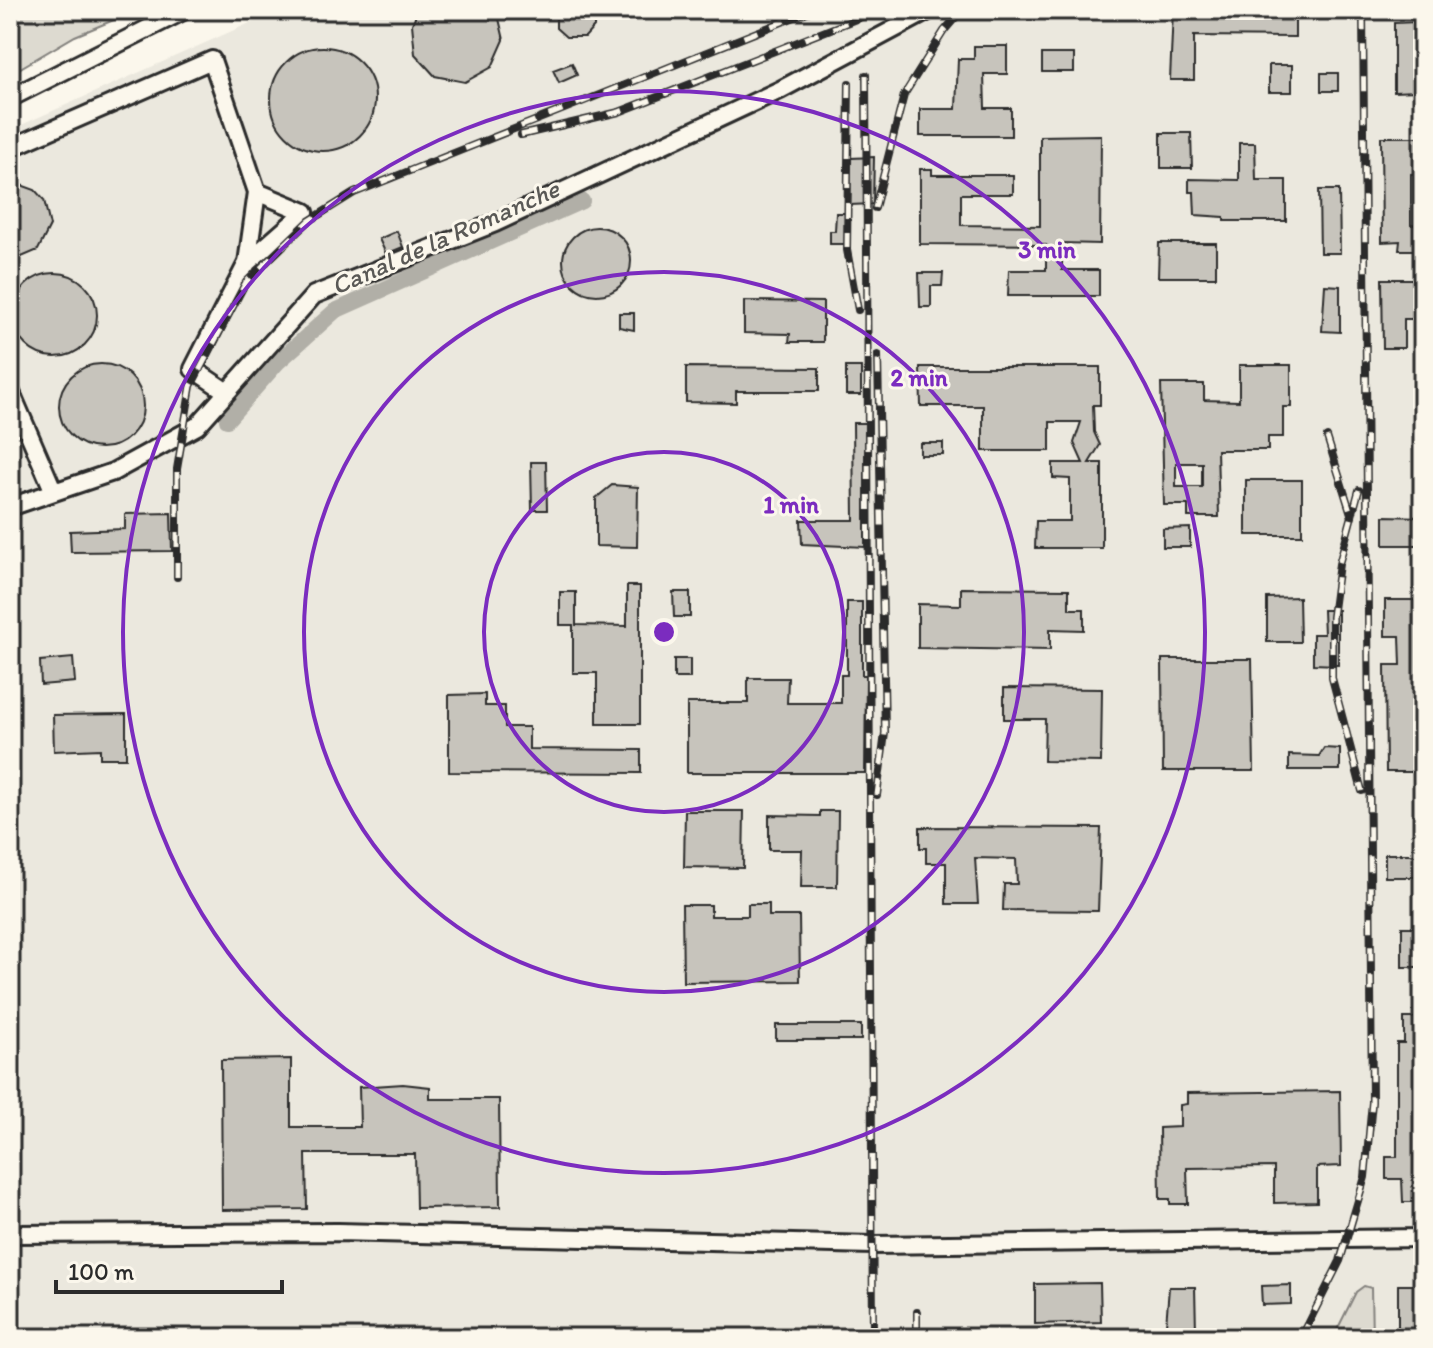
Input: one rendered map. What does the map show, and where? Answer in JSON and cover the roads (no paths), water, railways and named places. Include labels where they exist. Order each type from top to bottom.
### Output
[{"type":"street","points":[[10,98],[185,10]]},
{"type":"street","points":[[10,507],[113,472],[197,426],[314,295],[509,216],[780,90],[930,10]]},
{"type":"street","points":[[10,148],[212,60],[257,192],[247,263],[193,369],[227,392]]},
{"type":"street","points":[[247,263],[305,212],[257,192]]},
{"type":"street","points":[[10,390],[54,492]]},
{"type":"street","points":[[10,1234],[338,1232],[873,1245],[1423,1238]]},
{"type":"waterway","name":"Canal de la Romanche","points":[[227,420],[278,362],[335,311],[582,201]]},
{"type":"railway","points":[[177,577],[177,469],[191,386],[246,282],[309,221],[354,193],[812,10]]},
{"type":"railway","points":[[521,135],[619,112],[879,10]]},
{"type":"railway","points":[[875,208],[904,95],[944,31],[962,10]]},
{"type":"railway","points":[[1301,1338],[1340,1261],[1365,1177],[1372,1102],[1363,10]]},
{"type":"railway","points":[[866,75],[873,1338]]},
{"type":"railway","points":[[849,83],[847,250],[858,310]]},
{"type":"railway","points":[[877,795],[885,733],[878,355]]},
{"type":"railway","points":[[1327,437],[1352,517]]},
{"type":"railway","points":[[1359,490],[1339,564],[1332,617],[1332,678],[1362,791]]},
{"type":"railway","points":[[917,1312],[917,1338]]}]
